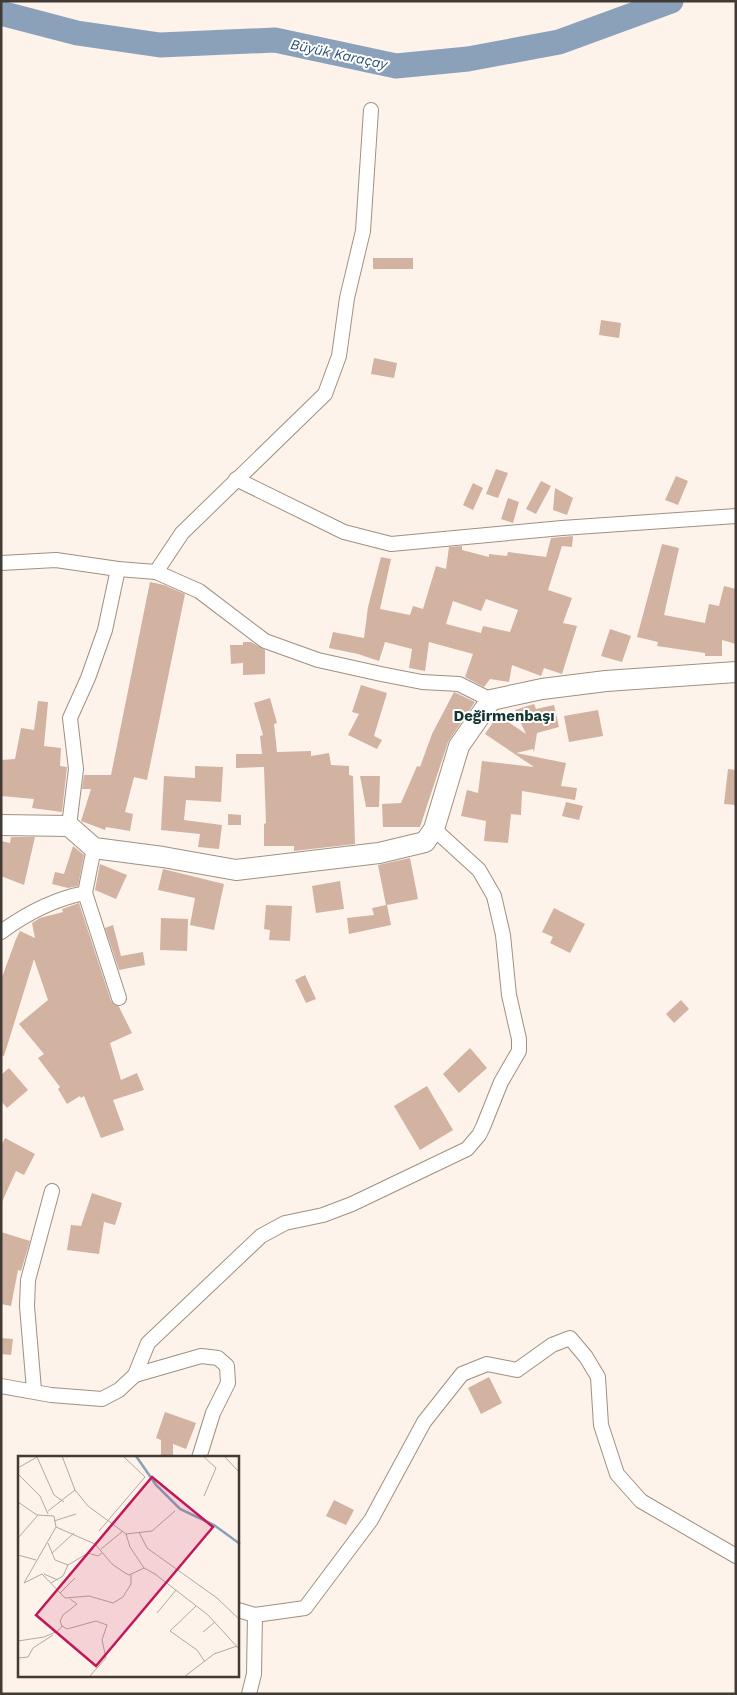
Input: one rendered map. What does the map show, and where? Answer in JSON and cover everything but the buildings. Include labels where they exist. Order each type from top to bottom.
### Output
[{"type":"street","points":[[156,572],[182,533],[325,394],[339,356],[347,298],[363,231],[371,110]]},
{"type":"street","points":[[236,479],[344,532],[391,544],[562,528],[736,516]]},
{"type":"street","points":[[1,563],[56,560],[118,569],[156,572],[199,591],[265,641],[318,660],[372,672],[422,682],[459,684],[491,700],[560,687],[736,672]]},
{"type":"street","points":[[70,826],[76,769],[70,718],[88,678],[105,630],[118,569]]},
{"type":"street","points":[[1,825],[70,826],[94,848],[163,856],[236,870],[379,854],[425,842],[434,829],[459,746],[491,700]]},
{"type":"street","points":[[1,1386],[34,1390],[51,1395],[102,1399],[119,1390],[135,1375],[148,1343],[261,1236],[285,1224],[323,1215],[352,1204],[467,1148],[479,1135],[501,1082],[518,1051],[519,1039],[509,995],[503,935],[494,896],[479,870],[434,829]]},
{"type":"street","points":[[94,848],[85,893],[119,998]]},
{"type":"street","points":[[1,932],[22,917],[61,898],[85,893]]},
{"type":"street","points":[[34,1390],[27,1306],[28,1280],[52,1191]]},
{"type":"street","points":[[239,1610],[255,1615],[305,1608],[371,1520],[424,1422],[462,1374],[487,1364],[517,1370],[552,1345],[570,1338],[586,1357],[598,1377],[602,1425],[617,1474],[640,1501],[736,1556]]},
{"type":"street","points":[[135,1375],[201,1356],[218,1358],[227,1366],[228,1383],[213,1413],[200,1456]]},
{"type":"street","points":[[249,1694],[254,1674],[255,1615]]},
{"type":"waterway","name":"Büyük Karaçay","points":[[1,13],[77,33],[160,45],[275,40],[396,66],[468,59],[559,42],[671,1]]},
{"type":"district","name":"Değirmenbaşı","points":[[504,716]]}]
